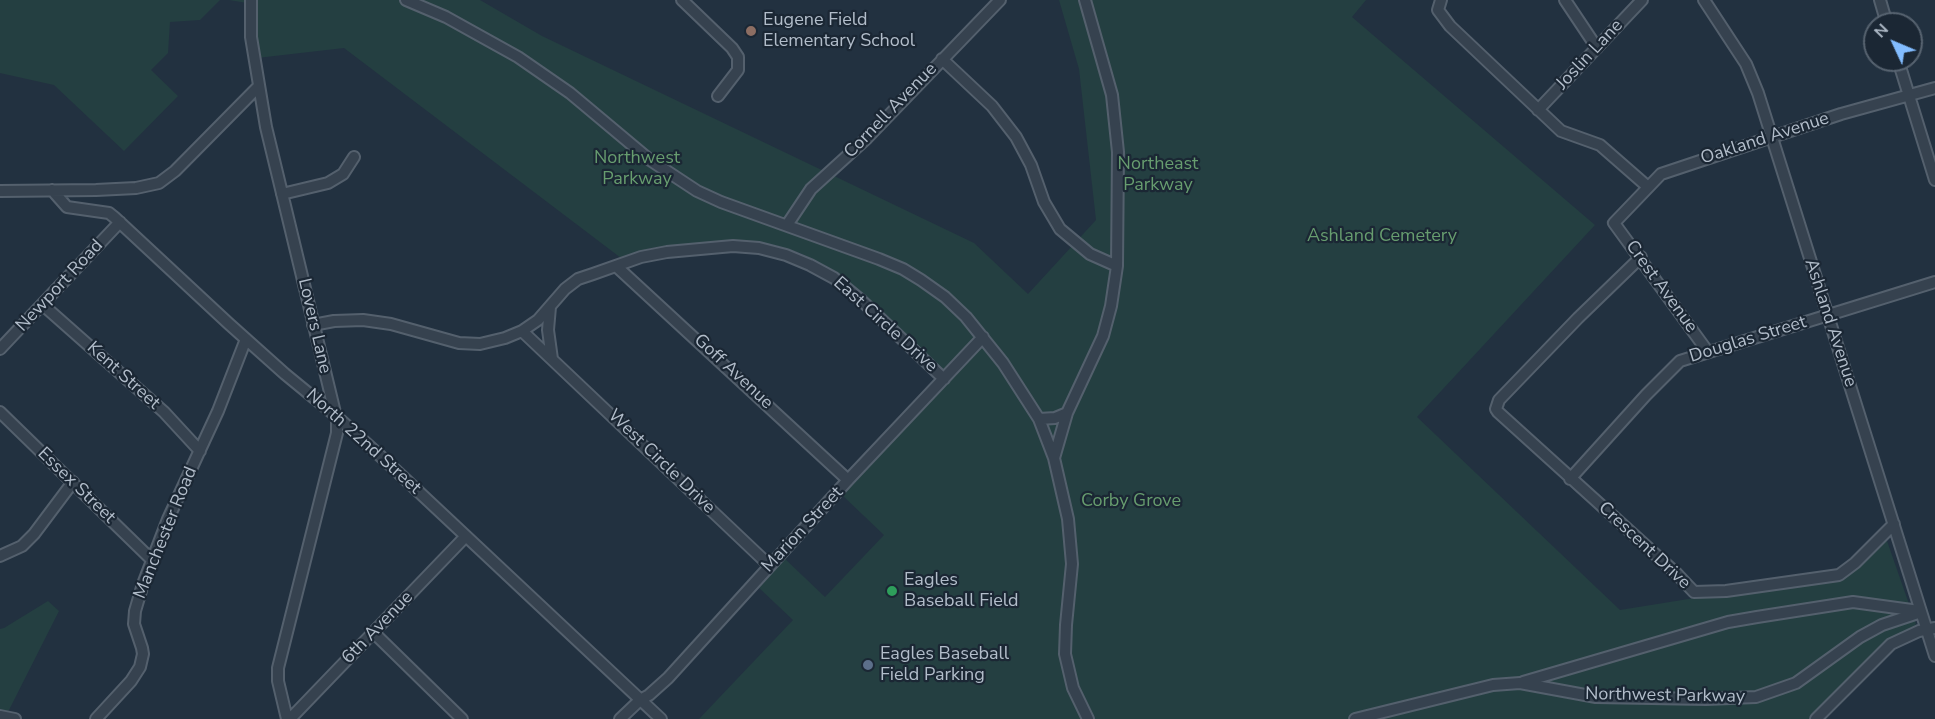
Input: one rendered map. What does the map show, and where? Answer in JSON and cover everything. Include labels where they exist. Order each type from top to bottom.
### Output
[{"type":"street","name":"Lovers Lane","points":[[251,0],[251,37],[258,87],[335,415],[337,433],[278,668],[278,681],[289,719]]},
{"type":"street","points":[[405,0],[480,35],[518,57],[570,93],[651,160],[697,191],[903,269],[945,297],[983,337],[1039,419],[1054,458],[1068,519],[1072,564],[1065,654],[1073,688],[1088,719]]},
{"type":"street","points":[[682,0],[732,48],[738,57],[738,70],[718,96]]},
{"type":"street","name":"Cornell Avenue","points":[[787,225],[811,189],[867,138],[999,0]]},
{"type":"street","points":[[1054,458],[1067,412],[1103,336],[1112,306],[1117,266],[1118,152],[1112,95],[1085,0]]},
{"type":"street","points":[[1441,0],[1438,10],[1443,18],[1561,131],[1600,145],[1648,187]]},
{"type":"street","points":[[1565,0],[1597,48]]},
{"type":"street","name":"Joslin Lane","points":[[1538,110],[1642,0]]},
{"type":"street","name":"Ashland Avenue","points":[[1704,0],[1746,64],[1772,136],[1921,612],[1931,628],[1935,656]]},
{"type":"street","points":[[942,59],[992,106],[1016,137],[1031,165],[1044,202],[1060,229],[1090,254],[1117,266]]},
{"type":"street","points":[[1902,72],[1935,180]]},
{"type":"street","points":[[0,190],[136,188],[159,183],[175,171],[258,87]]},
{"type":"street","name":"Oakland Avenue","points":[[1614,223],[1661,174],[1840,114],[1935,88]]},
{"type":"street","points":[[282,195],[328,183],[343,174],[354,157]]},
{"type":"street","name":"North 22nd Street","points":[[52,190],[67,207],[109,213],[120,222],[246,339],[335,415],[661,719]]},
{"type":"street","name":"Newport Road","points":[[0,349],[120,222]]},
{"type":"street","name":"Crest Avenue","points":[[1614,223],[1708,352]]},
{"type":"street","name":"East Circle Drive","points":[[522,331],[537,320],[565,289],[578,279],[640,257],[720,246],[759,248],[786,255],[834,278],[862,301],[944,379]]},
{"type":"street","name":"Crescent Drive","points":[[1641,257],[1499,400],[1496,409],[1694,592],[1737,589],[1839,575],[1894,524]]},
{"type":"street","name":"Goff Avenue","points":[[616,266],[848,480]]},
{"type":"street","name":"Douglas Street","points":[[1570,479],[1680,361],[1935,282]]},
{"type":"street","name":"Kent Street","points":[[44,304],[164,412],[200,451]]},
{"type":"street","points":[[550,307],[548,330],[553,359]]},
{"type":"street","points":[[313,325],[334,321],[363,320],[391,324],[459,343],[480,344],[522,331]]},
{"type":"street","name":"West Circle Drive","points":[[522,331],[770,566]]},
{"type":"street","name":"Marion Street","points":[[620,719],[668,678],[848,480],[983,337]]},
{"type":"street","name":"Manchester Road","points":[[96,719],[131,681],[140,667],[143,654],[134,624],[135,611],[168,519],[200,451],[246,339]]},
{"type":"street","name":"Essex Street","points":[[0,412],[152,560]]},
{"type":"street","points":[[1039,419],[1055,418],[1067,412]]},
{"type":"street","points":[[0,556],[22,546],[34,534],[72,482]]},
{"type":"street","name":"6th Avenue","points":[[289,719],[466,536]]},
{"type":"street","points":[[1520,683],[1728,622],[1852,602],[1921,612]]},
{"type":"street","name":"Northwest Parkway","points":[[1355,719],[1494,685],[1520,683],[1596,697],[1686,699],[1756,697],[1796,683],[1860,637],[1882,625],[1921,612]]},
{"type":"street","points":[[1816,719],[1891,644],[1931,628]]},
{"type":"street","points":[[374,633],[462,719]]},
{"type":"street","points":[[0,716],[15,719]]},
{"type":"green space","points":[[0,0],[220,0],[200,20],[170,22],[168,53],[151,70],[178,96],[124,151],[54,85],[0,73]]},
{"type":"green space","points":[[229,0],[480,0],[542,36],[974,243],[1028,294],[1096,220],[1079,69],[1059,0],[1366,0],[1352,17],[1595,225],[1417,417],[1620,610],[1707,596],[1839,580],[1847,576],[1882,542],[1887,541],[1916,624],[1912,629],[1877,649],[1810,719],[699,719],[793,620],[757,586],[783,557],[825,597],[884,535],[842,495],[950,378],[856,288],[826,266],[800,253],[774,245],[738,240],[651,248],[621,258],[344,48],[257,58],[253,4]]},
{"type":"green space","points":[[48,601],[59,611],[8,712],[0,710],[0,629]]},
{"type":"place","name":"Eugene Field Elementary School","points":[[751,31]]},
{"type":"place","name":"Eagles Baseball Field","points":[[892,591]]},
{"type":"place","name":"Eagles Baseball Field Parking","points":[[868,665]]},
{"type":"park label","name":"Northeast Parkway","points":[[1158,175]]},
{"type":"park label","name":"Ashland Cemetery","points":[[1382,237]]},
{"type":"park label","name":"Corby Grove","points":[[1131,502]]}]
